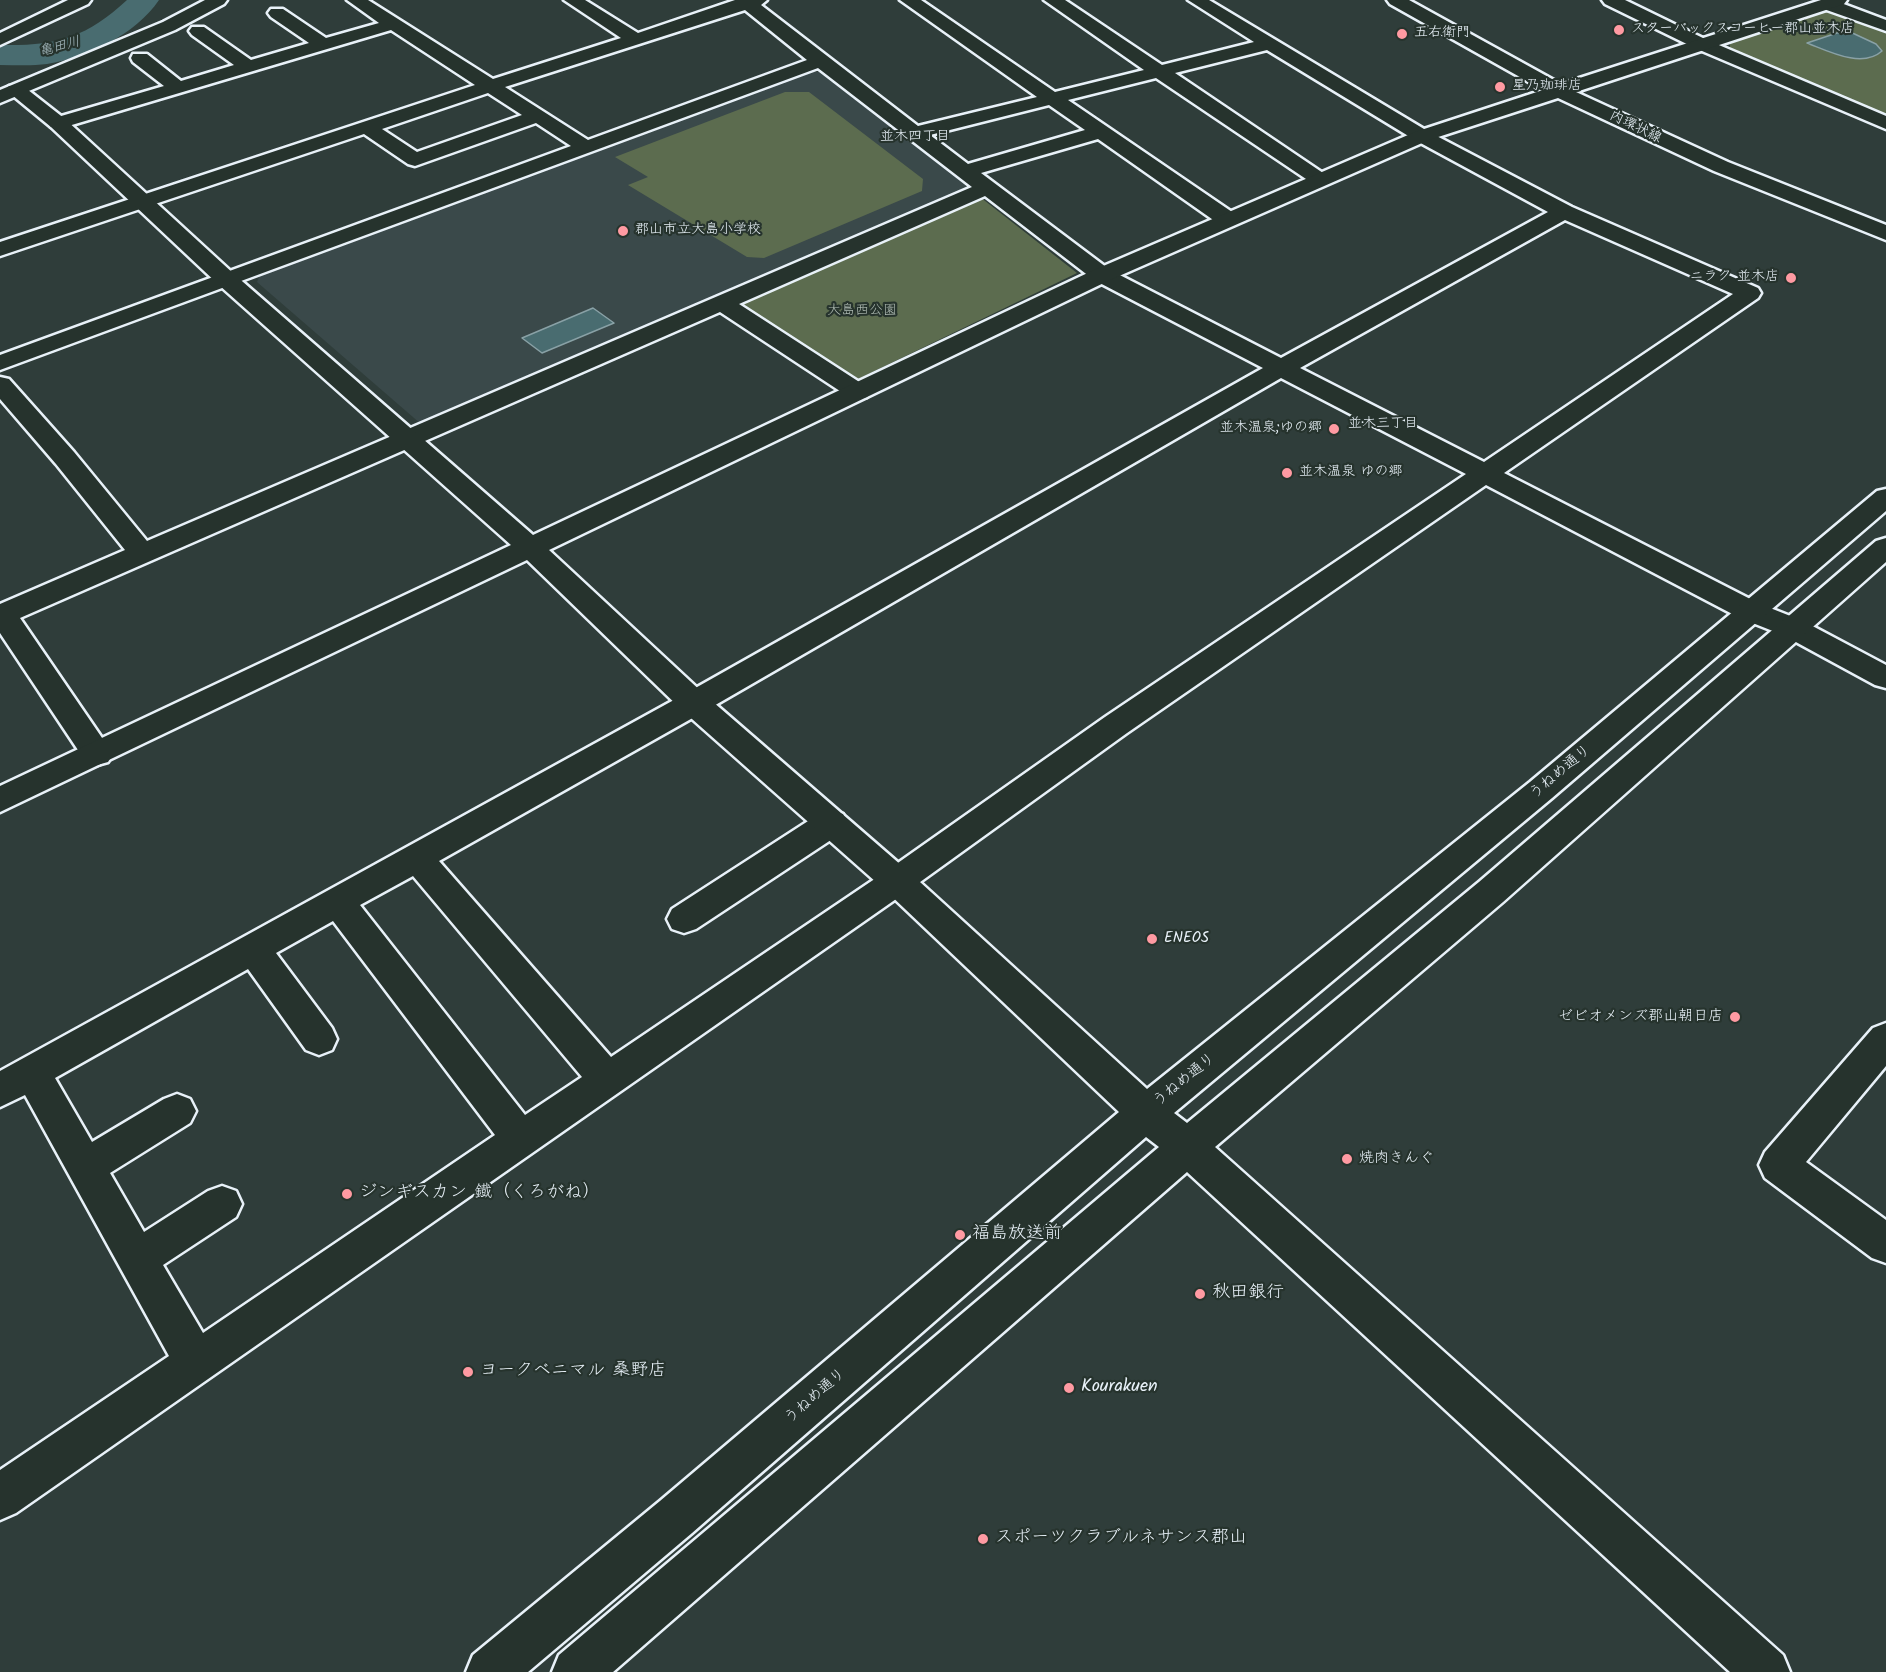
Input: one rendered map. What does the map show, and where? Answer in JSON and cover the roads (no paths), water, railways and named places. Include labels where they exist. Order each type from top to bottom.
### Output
[{"type":"street","points":[[0,39],[82,0]]},
{"type":"street","points":[[356,0],[586,147]]},
{"type":"street","points":[[573,0],[635,39]]},
{"type":"street","points":[[909,0],[1227,219]]},
{"type":"street","points":[[1053,0],[1319,179]]},
{"type":"street","points":[[0,1497],[897,881],[1116,725],[1750,293],[1564,212],[1422,136],[1197,0]]},
{"type":"street","name":"内環状線","points":[[1396,0],[1689,154],[1886,233]]},
{"type":"street","name":"内環状線","points":[[1418,0],[1565,87],[1886,223]]},
{"type":"street","points":[[1611,0],[1701,44],[1886,123]]},
{"type":"street","points":[[0,249],[749,1],[820,61],[1102,275],[1750,611],[1793,628],[1886,678]]},
{"type":"street","points":[[8,93],[169,26],[209,2]]},
{"type":"street","points":[[0,800],[1102,275],[1422,136],[1565,87],[1832,2],[1886,26]]},
{"type":"street","points":[[277,13],[324,45]]},
{"type":"street","points":[[58,123],[394,24]]},
{"type":"street","points":[[198,31],[248,67]]},
{"type":"street","points":[[915,133],[1269,44]]},
{"type":"street","points":[[140,58],[178,88]]},
{"type":"street","points":[[0,363],[820,61]]},
{"type":"street","points":[[8,93],[58,123],[227,280],[531,548],[694,703],[897,881],[1146,1113],[1186,1146],[1766,1672]]},
{"type":"street","points":[[366,127],[415,160],[538,116]]},
{"type":"street","points":[[966,171],[1100,132]]},
{"type":"street","points":[[97,754],[1,614],[987,188]]},
{"type":"street","points":[[196,1363],[85,1167],[16,1081],[694,703],[1281,368],[1564,212]]},
{"type":"street","points":[[721,302],[858,392]]},
{"type":"street","points":[[0,384],[65,458],[142,553]]},
{"type":"street","name":"うねめ通り","points":[[490,1672],[685,1510],[1146,1113],[1541,790],[1886,497]]},
{"type":"street","points":[[576,1672],[1186,1146],[1491,892],[1886,547]]},
{"type":"street","points":[[684,919],[831,823]]},
{"type":"street","points":[[417,858],[608,1080]]},
{"type":"street","points":[[338,902],[521,1139]]},
{"type":"street","points":[[253,949],[319,1039]]},
{"type":"street","points":[[1886,1039],[1779,1165],[1886,1244]]},
{"type":"street","points":[[85,1167],[177,1111]]},
{"type":"street","points":[[137,1259],[222,1204]]},
{"type":"water","points":[[1846,30],[1876,44],[1882,51],[1865,58],[1845,57],[1807,43]]},
{"type":"water","points":[[593,308],[614,323],[542,353],[522,338]]},
{"type":"waterway","name":"亀田川","points":[[0,55],[47,54],[73,47],[112,27],[144,0]]},
{"type":"place","name":"スターバックスコーヒー郡山並木店","points":[[1619,30]]},
{"type":"place","name":"五右衛門","points":[[1402,34]]},
{"type":"place","name":"星乃珈琲店","points":[[1500,87]]},
{"type":"place","name":"郡山市立大島小学校","points":[[623,231]]},
{"type":"place","name":"ニラク 並木店","points":[[1791,278]]},
{"type":"place","name":"並木温泉;ゆの郷","points":[[1334,429]]},
{"type":"place","name":"並木温泉 ゆの郷","points":[[1287,473]]},
{"type":"place","name":"ENEOS","points":[[1152,939]]},
{"type":"place","name":"ゼビオメンズ郡山朝日店","points":[[1735,1017]]},
{"type":"place","name":"焼肉きんぐ","points":[[1347,1159]]},
{"type":"place","name":"ジンギスカン 鐡（くろがね）","points":[[347,1194]]},
{"type":"place","name":"福島放送前","points":[[960,1235]]},
{"type":"place","name":"秋田銀行","points":[[1200,1294]]},
{"type":"place","name":"ヨークベニマル 桑野店","points":[[468,1372]]},
{"type":"place","name":"Kourakuen","points":[[1069,1388]]},
{"type":"place","name":"スポーツクラブルネサンス郡山","points":[[983,1539]]},
{"type":"district","name":"並木四丁目","points":[[915,138]]},
{"type":"district","name":"並木三丁目","points":[[1383,425]]},
{"type":"park label","name":"大島西公園","points":[[862,312]]}]
